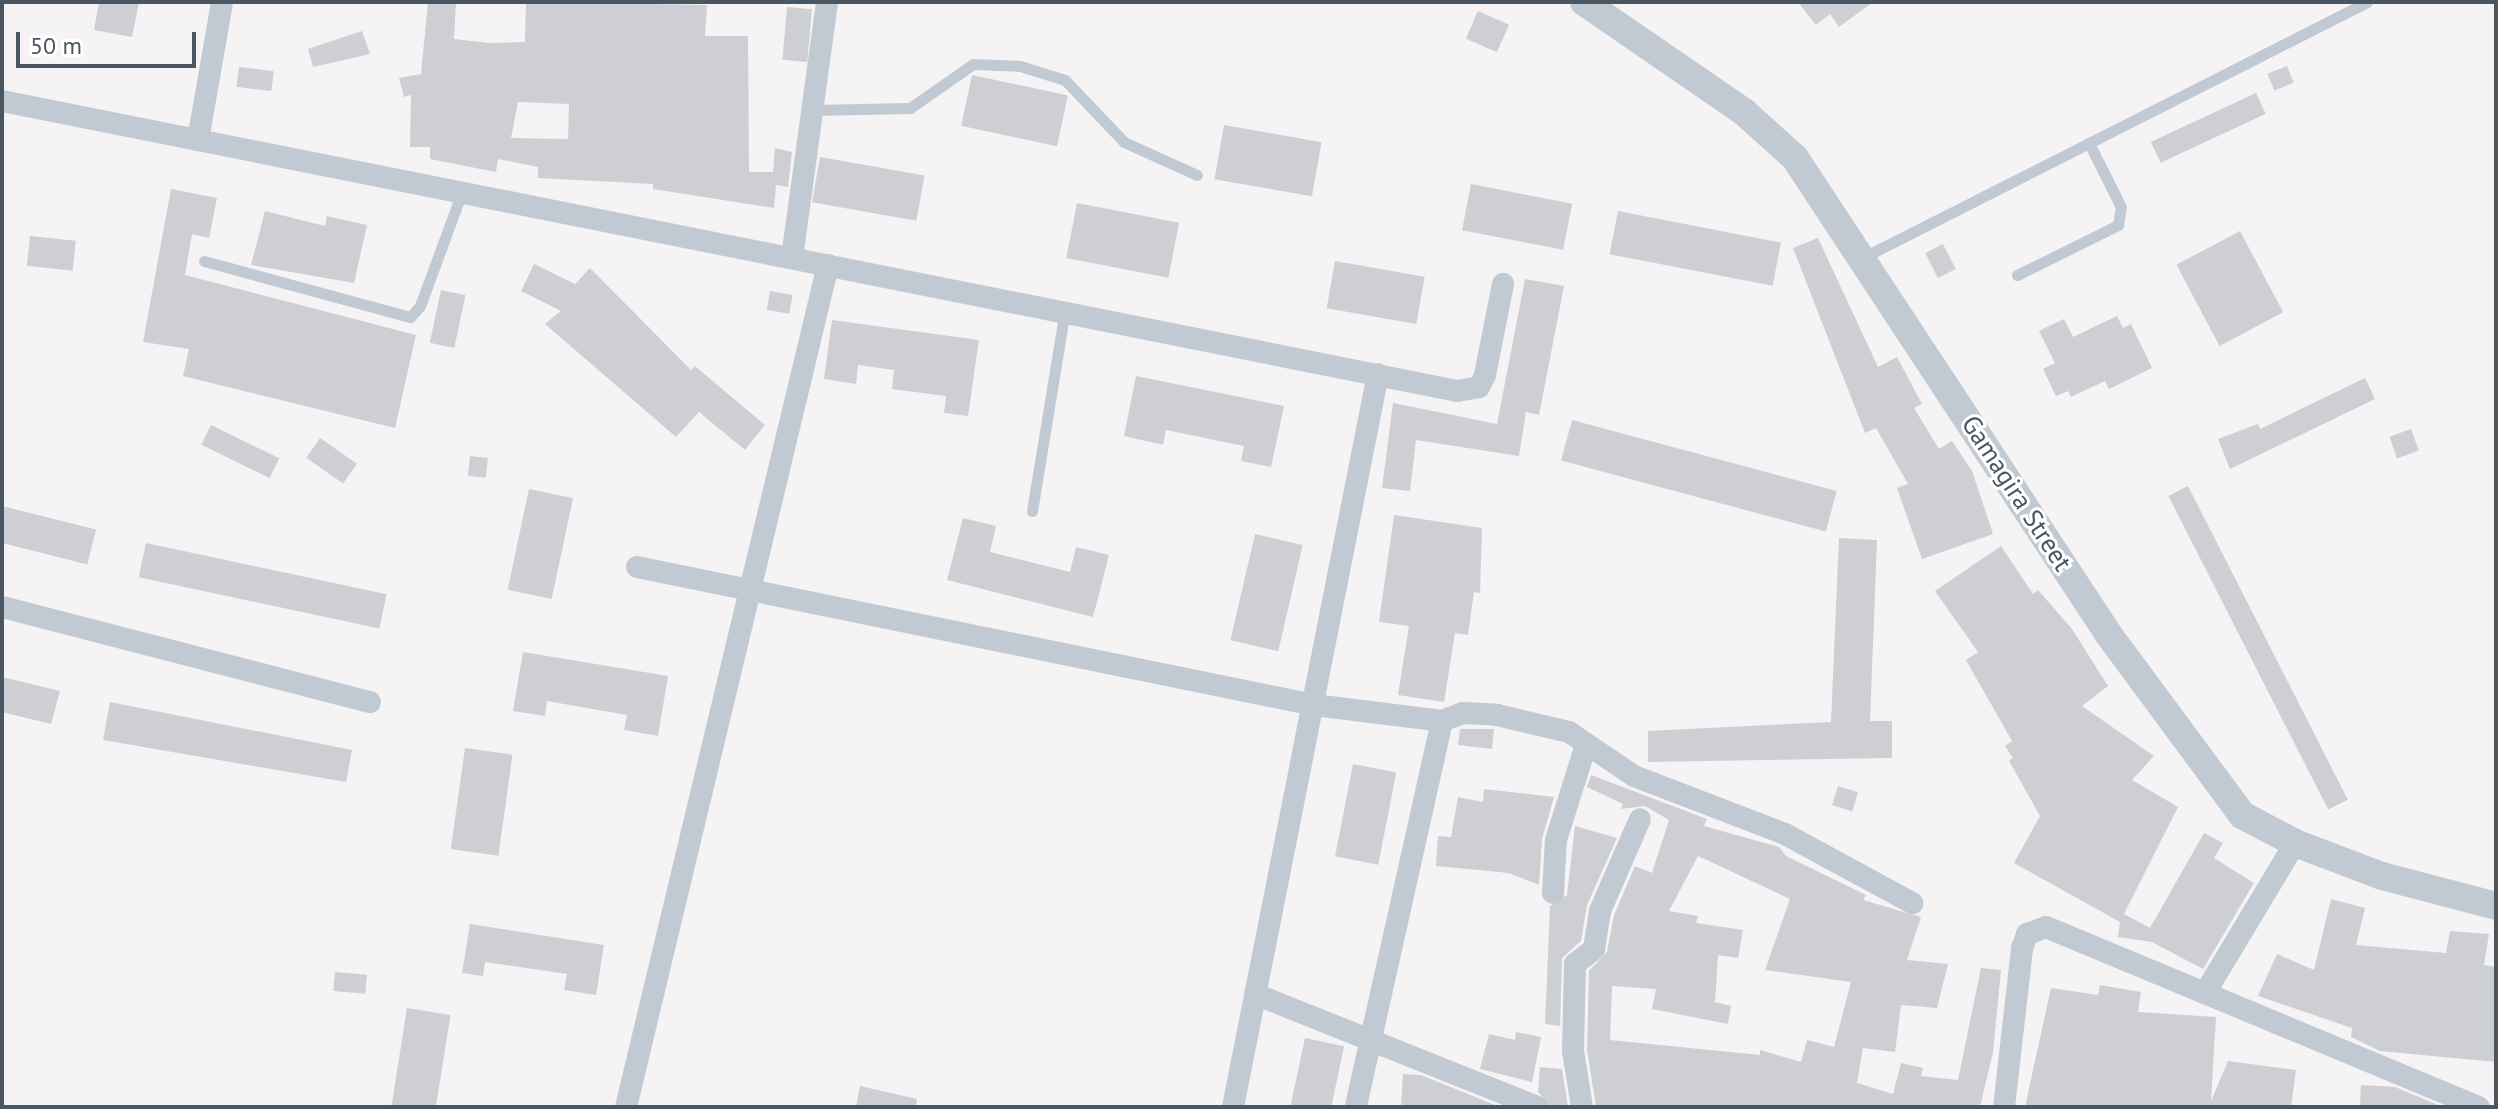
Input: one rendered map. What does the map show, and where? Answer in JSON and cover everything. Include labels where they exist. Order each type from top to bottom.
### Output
[{"type":"street","points":[[198,140],[222,2]]},
{"type":"street","points":[[792,258],[827,2]]},
{"type":"street","name":"Gamagira Street","points":[[1584,2],[1744,112],[1795,158],[1864,257],[2109,635],[2242,815],[2295,843],[2382,876],[2496,906]]},
{"type":"street","points":[[2,101],[828,265],[1064,316],[1457,391],[1479,387],[1503,284]]},
{"type":"street","points":[[626,1107],[828,265]]},
{"type":"street","points":[[1233,1107],[1378,374]]},
{"type":"street","points":[[637,567],[747,593],[1314,705],[1442,721],[1463,713],[1497,715],[1569,732],[1634,776],[1785,834],[1912,903]]},
{"type":"street","points":[[2,607],[370,702]]},
{"type":"street","points":[[1356,1107],[1442,721]]},
{"type":"street","points":[[1553,893],[1556,840],[1586,745]]},
{"type":"street","points":[[1582,1107],[1573,1051],[1575,964],[1594,949],[1600,911],[1640,819]]},
{"type":"street","points":[[2205,993],[2295,843]]},
{"type":"street","points":[[2004,1107],[2022,948],[2036,929],[2046,927],[2479,1107]]},
{"type":"street","points":[[1255,994],[1372,1038],[1538,1107]]},
{"type":"lane","points":[[1864,257],[2367,2]]},
{"type":"lane","points":[[812,110],[910,108],[973,64],[1020,66],[1065,80],[1124,142],[1197,175]]},
{"type":"lane","points":[[2017,275],[2118,225],[2121,207],[2089,143]]},
{"type":"lane","points":[[204,261],[410,317],[420,306],[462,192]]},
{"type":"lane","points":[[1032,511],[1064,316]]},
{"type":"building","points":[[99,2],[139,2],[132,37],[94,30]]},
{"type":"building","points":[[428,2],[456,2],[454,39],[489,43],[525,42],[526,2],[707,5],[705,36],[748,36],[749,172],[773,172],[775,148],[792,152],[788,187],[776,185],[774,208],[653,189],[653,184],[538,178],[538,167],[498,159],[496,172],[430,159],[430,147],[410,147],[411,95],[404,97],[399,78],[421,74]],"holes":[[[518,102],[569,104],[568,139],[511,138]]]},
{"type":"building","points":[[1798,2],[1873,2],[1839,27],[1830,14],[1816,25]]},
{"type":"building","points":[[787,7],[812,9],[807,62],[782,60]]},
{"type":"building","points":[[1478,11],[1509,25],[1497,52],[1466,38]]},
{"type":"building","points":[[362,31],[370,54],[313,67],[308,49]]},
{"type":"building","points":[[2287,66],[2294,83],[2274,91],[2268,74]]},
{"type":"building","points":[[239,67],[274,71],[271,91],[237,87]]},
{"type":"building","points":[[972,75],[1068,95],[1057,146],[961,126]]},
{"type":"building","points":[[2256,93],[2266,114],[2161,163],[2151,142]]},
{"type":"building","points":[[1224,125],[1321,142],[1312,196],[1214,179]]},
{"type":"building","points":[[820,157],[924,175],[916,221],[812,202]]},
{"type":"building","points":[[1471,184],[1572,204],[1563,250],[1462,230]]},
{"type":"building","points":[[171,189],[217,198],[209,238],[192,234],[185,275],[416,335],[395,428],[183,376],[189,349],[143,342]]},
{"type":"building","points":[[1077,203],[1179,223],[1168,278],[1066,258]]},
{"type":"building","points":[[265,211],[325,226],[327,216],[367,225],[354,283],[251,265]]},
{"type":"building","points":[[1618,211],[1781,243],[1773,286],[1610,254]]},
{"type":"building","points":[[2240,231],[2283,312],[2220,346],[2176,265]]},
{"type":"building","points":[[30,236],[76,241],[73,271],[27,266]]},
{"type":"building","points":[[1818,238],[1878,367],[1897,357],[1922,404],[1914,408],[1939,449],[1952,441],[1972,471],[1993,534],[1922,559],[1897,488],[1908,484],[1876,428],[1865,433],[1793,248]]},
{"type":"building","points":[[1943,244],[1956,269],[1938,278],[1925,253]]},
{"type":"building","points":[[1335,261],[1425,277],[1416,324],[1327,308]]},
{"type":"building","points":[[534,264],[575,284],[590,268],[691,370],[695,366],[765,425],[745,450],[699,412],[676,437],[545,324],[561,311],[521,291]]},
{"type":"building","points":[[1525,279],[1564,286],[1539,415],[1526,412],[1519,456],[1416,440],[1410,491],[1382,488],[1393,403],[1497,424]]},
{"type":"building","points":[[441,290],[465,295],[454,348],[430,343]]},
{"type":"building","points":[[770,291],[793,295],[789,314],[767,310]]},
{"type":"building","points":[[2117,316],[2123,328],[2131,324],[2152,368],[2109,389],[2105,381],[2071,397],[2068,391],[2056,396],[2043,369],[2055,363],[2039,331],[2064,319],[2073,337]]},
{"type":"building","points":[[832,320],[979,340],[968,416],[944,413],[946,396],[892,389],[894,370],[858,365],[856,384],[824,379]]},
{"type":"building","points":[[1136,376],[1284,406],[1271,467],[1241,461],[1244,446],[1166,430],[1163,445],[1124,436]]},
{"type":"building","points":[[2365,378],[2375,399],[2230,469],[2218,439],[2258,424],[2260,429]]},
{"type":"building","points":[[1572,420],[1837,491],[1826,531],[1561,461]]},
{"type":"building","points":[[211,425],[279,458],[270,478],[201,445]]},
{"type":"building","points":[[2411,429],[2419,451],[2397,458],[2389,437]]},
{"type":"building","points":[[320,438],[357,464],[343,483],[306,458]]},
{"type":"building","points":[[470,456],[488,458],[486,478],[468,476]]},
{"type":"building","points":[[2188,486],[2348,800],[2328,810],[2168,496]]},
{"type":"building","points":[[529,489],[573,498],[552,599],[508,590]]},
{"type":"building","points":[[2,506],[96,529],[87,564],[2,543]]},
{"type":"building","points":[[1394,515],[1482,528],[1480,593],[1474,592],[1468,635],[1455,633],[1444,702],[1398,695],[1409,626],[1379,622]]},
{"type":"building","points":[[963,518],[996,526],[990,552],[1070,572],[1076,547],[1109,555],[1093,617],[947,580]]},
{"type":"building","points":[[1255,534],[1303,545],[1278,651],[1230,640]]},
{"type":"building","points":[[1839,538],[1877,540],[1870,721],[1892,721],[1892,758],[1648,762],[1648,731],[1831,722]]},
{"type":"building","points":[[146,543],[387,594],[379,628],[139,577]]},
{"type":"building","points":[[2001,546],[2033,594],[2038,590],[2072,629],[2108,686],[2082,706],[2154,756],[2132,780],[2178,807],[2124,914],[2150,928],[2204,833],[2223,843],[2214,858],[2254,883],[2203,969],[2152,942],[2118,937],[2120,922],[2014,863],[2040,816],[2009,761],[2013,758],[2005,746],[2012,741],[1966,660],[1978,652],[1935,591]]},
{"type":"building","points":[[523,652],[668,676],[658,736],[624,730],[627,715],[547,701],[545,716],[513,711]]},
{"type":"building","points":[[2,677],[60,691],[51,724],[2,712]]},
{"type":"building","points":[[110,702],[352,750],[346,782],[103,740]]},
{"type":"building","points":[[1460,729],[1494,729],[1492,749],[1458,745]]},
{"type":"building","points":[[465,748],[513,755],[498,856],[451,849]]},
{"type":"building","points":[[1353,764],[1396,772],[1378,865],[1335,856]]},
{"type":"building","points":[[1591,775],[1707,819],[1704,826],[1779,847],[1786,856],[1866,895],[1863,900],[1921,917],[1907,960],[1948,964],[1937,1008],[1901,1005],[1895,1052],[1863,1048],[1857,1083],[1893,1094],[1901,1063],[1923,1068],[1921,1076],[1958,1080],[1981,968],[2001,970],[1993,1052],[1980,1107],[1596,1107],[1587,1050],[1589,971],[1607,952],[1614,915],[1635,866],[1652,873],[1669,820],[1645,806],[1621,809],[1623,804],[1587,787]],"holes":[[[1698,856],[1790,899],[1765,970],[1851,982],[1834,1047],[1807,1040],[1801,1062],[1760,1050],[1760,1055],[1610,1040],[1612,986],[1656,989],[1652,1009],[1728,1024],[1731,1006],[1715,1002],[1718,955],[1738,958],[1743,930],[1696,923],[1698,916],[1669,911]]]},
{"type":"building","points":[[1838,786],[1858,792],[1852,811],[1832,805]]},
{"type":"building","points":[[1484,789],[1554,797],[1542,839],[1539,885],[1509,873],[1436,866],[1438,836],[1451,837],[1458,797],[1483,802]]},
{"type":"building","points":[[1575,826],[1617,838],[1587,905],[1581,941],[1562,958],[1560,1026],[1545,1024],[1550,906],[1567,895]]},
{"type":"building","points":[[2331,899],[2365,908],[2356,945],[2446,953],[2450,931],[2489,934],[2484,965],[2496,967],[2496,1062],[2380,1051],[2351,1037],[2352,1028],[2258,996],[2277,954],[2314,970]]},
{"type":"building","points":[[470,924],[604,945],[596,995],[564,990],[567,974],[485,962],[483,976],[462,973]]},
{"type":"building","points":[[335,972],[367,975],[365,994],[333,991]]},
{"type":"building","points":[[2100,985],[2141,992],[2138,1012],[2216,1017],[2211,1101],[2228,1061],[2296,1070],[2291,1107],[2025,1107],[2051,988],[2098,995]]},
{"type":"building","points":[[407,1008],[450,1015],[436,1107],[391,1107]]},
{"type":"building","points":[[1516,1032],[1541,1037],[1532,1082],[1480,1069],[1489,1034],[1515,1040]]},
{"type":"building","points":[[1305,1038],[1344,1046],[1331,1107],[1290,1106]]},
{"type":"building","points":[[1540,1067],[1562,1069],[1568,1107],[1552,1107],[1538,1092]]},
{"type":"building","points":[[1403,1074],[1421,1075],[1500,1107],[1401,1107]]},
{"type":"building","points":[[2361,1085],[2395,1087],[2443,1107],[2360,1107]]},
{"type":"building","points":[[860,1086],[917,1099],[916,1107],[856,1107]]}]
